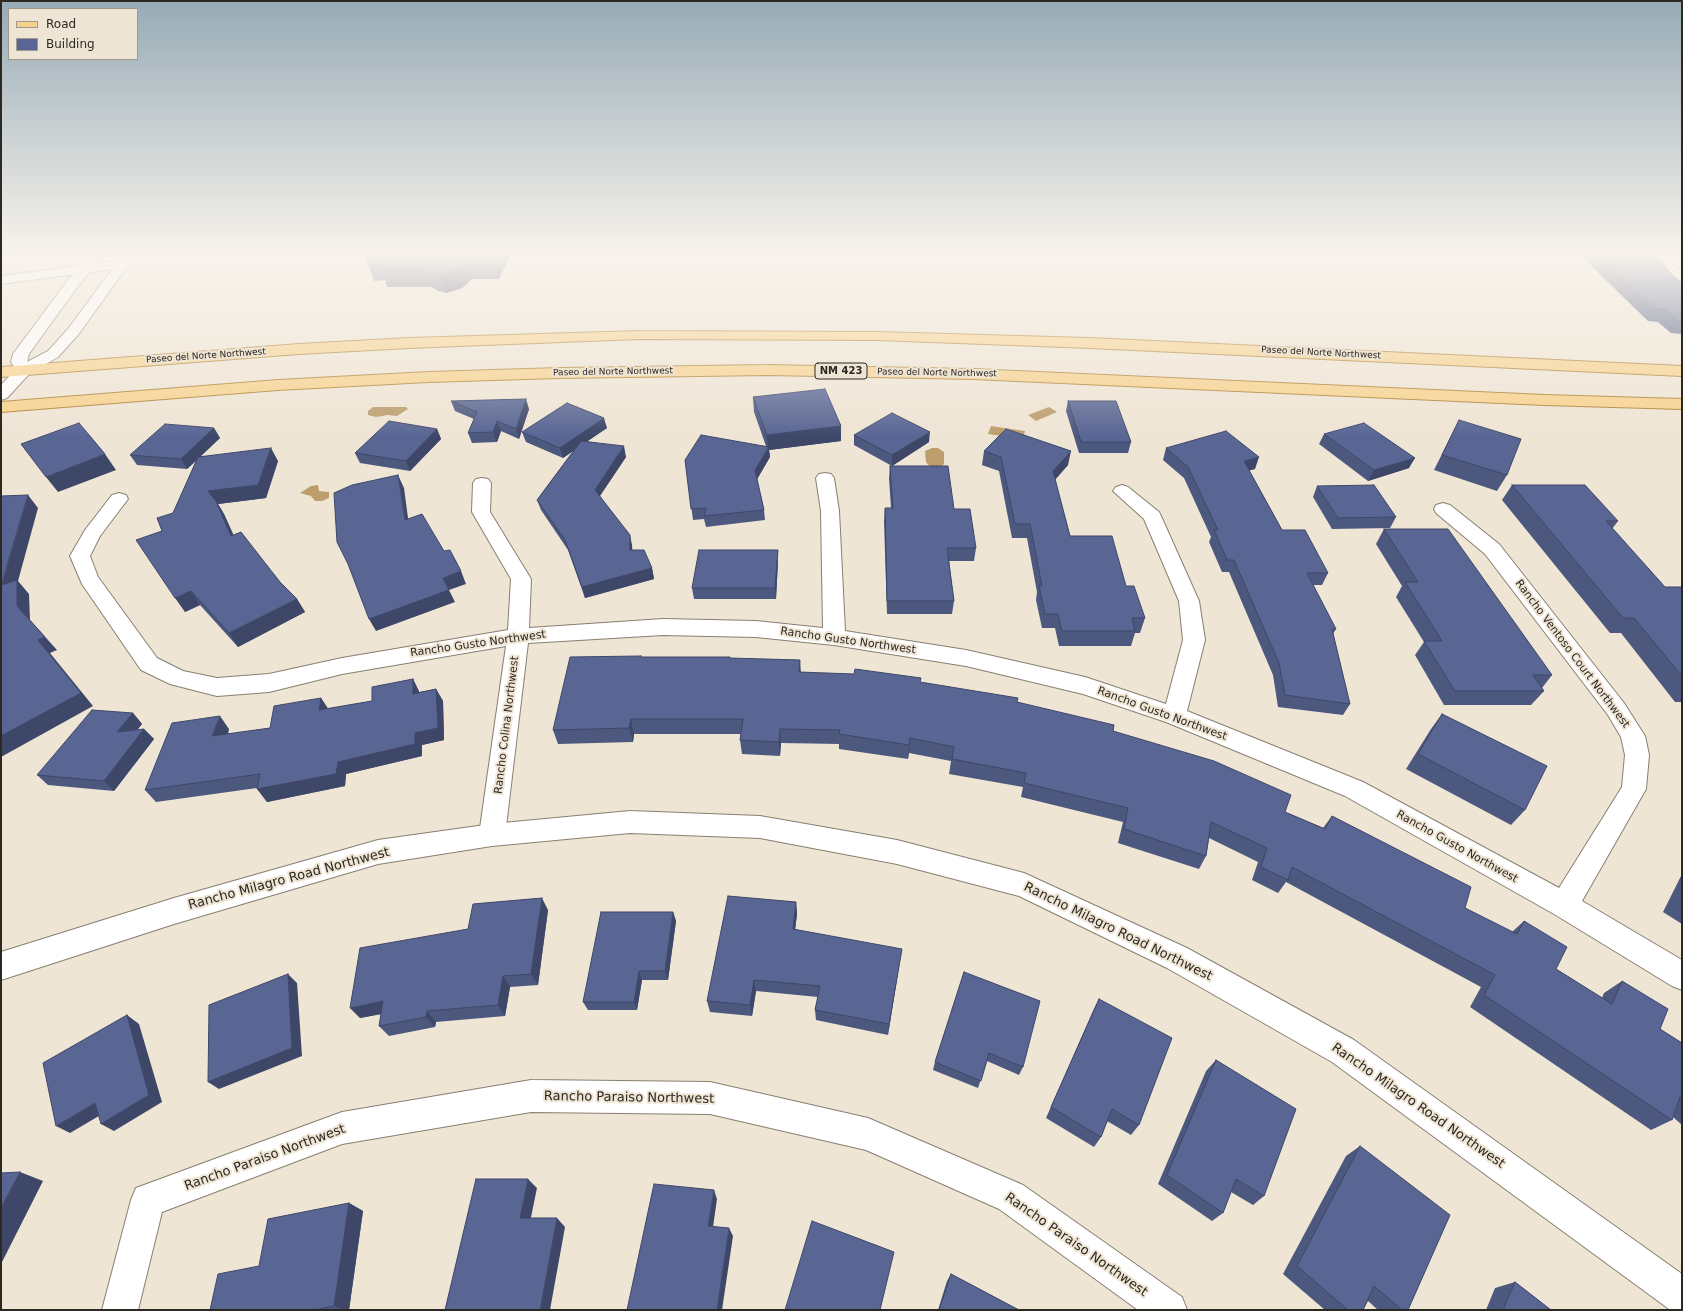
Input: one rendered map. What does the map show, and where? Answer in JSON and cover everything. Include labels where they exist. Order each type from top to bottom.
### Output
[{"type":"main road","name":"Paseo del Norte Northwest","points":[[1,372],[299,349],[408,343],[632,336],[761,335],[877,336],[1098,343],[1682,371]]},
{"type":"main road","name":"Paseo del Norte Northwest","points":[[1,407],[213,390],[421,378],[567,373],[752,370],[1013,375],[1544,400],[1682,404]]},
{"type":"main road","points":[[1544,400],[1656,412],[1682,413]]},
{"type":"street","points":[[24,370],[19,362],[21,354],[50,314]]},
{"type":"street","points":[[1,395],[24,370],[53,354],[73,332],[86,314]]},
{"type":"street","points":[[825,478],[830,510],[834,637]]},
{"type":"street","name":"Rancho Colina Northwest","points":[[482,483],[481,512],[521,579],[518,636],[492,835]]},
{"type":"street","points":[[1122,491],[1152,516],[1189,601],[1194,640],[1174,716]]},
{"type":"street","name":"Rancho Gusto Northwest","points":[[119,499],[92,534],[80,556],[89,579],[149,664],[178,678],[217,687],[269,683],[342,666],[518,636],[663,627],[756,629],[834,637],[966,658],[1085,686],[1174,716],[1354,789],[1564,905],[1682,976]]},
{"type":"street","name":"Rancho Ventoso Court Northwest","points":[[1443,508],[1492,548],[1616,709],[1633,736],[1637,755],[1634,789],[1564,905]]},
{"type":"street","name":"Rancho Milagro Road Northwest","points":[[1,966],[174,911],[378,852],[492,835],[630,822],[760,827],[897,852],[1024,884],[1177,958],[1343,1052],[1682,1296]]},
{"type":"street","name":"Rancho Paraiso Northwest","points":[[120,1310],[148,1200],[342,1128],[531,1096],[710,1098],[868,1134],[1011,1197],[1169,1310]]},
{"type":"shaded area","points":[[373,407],[406,407],[408,409],[397,416],[388,415],[376,417],[368,415],[368,411]]},
{"type":"shaded area","points":[[1049,407],[1057,412],[1036,421],[1028,415]]},
{"type":"shaded area","points":[[991,426],[1025,431],[1023,439],[988,434]]},
{"type":"shaded area","points":[[932,448],[938,448],[944,452],[944,464],[939,468],[930,467],[926,462],[925,451]]},
{"type":"shaded area","points":[[318,485],[319,491],[329,492],[329,498],[322,501],[315,501],[311,496],[300,493],[311,486]]},
{"type":"building","points":[[1671,314],[1682,314],[1682,322]]},
{"type":"building","points":[[825,389],[841,426],[767,435],[753,397]]},
{"type":"building","points":[[526,399],[516,429],[497,421],[493,432],[468,433],[477,412],[451,401]]},
{"type":"building","points":[[1068,401],[1116,401],[1131,442],[1081,442]]},
{"type":"building","points":[[567,403],[604,418],[560,448],[522,432]]},
{"type":"building","points":[[892,413],[930,432],[892,455],[854,435]]},
{"type":"building","points":[[1459,420],[1521,439],[1507,475],[1442,455]]},
{"type":"building","points":[[389,421],[437,429],[406,461],[355,453]]},
{"type":"building","points":[[79,423],[105,454],[46,477],[21,444]]},
{"type":"building","points":[[1364,423],[1415,458],[1374,470],[1324,434]]},
{"type":"building","points":[[165,424],[214,428],[181,459],[130,455]]},
{"type":"building","points":[[1006,429],[1071,451],[1053,471],[1070,536],[1112,536],[1126,586],[1134,586],[1145,618],[1132,618],[1135,631],[1062,631],[1058,614],[1045,614],[1039,586],[1042,586],[1030,524],[1015,524],[1001,457],[984,451]]},
{"type":"building","points":[[1226,431],[1259,457],[1244,461],[1282,530],[1305,530],[1328,573],[1307,573],[1336,629],[1332,629],[1350,704],[1285,695],[1279,663],[1234,560],[1227,560],[1214,530],[1218,530],[1188,467],[1166,448]]},
{"type":"building","points":[[701,435],[769,447],[755,470],[764,510],[704,516],[706,508],[691,509],[685,460]]},
{"type":"building","points":[[581,441],[624,446],[595,490],[630,535],[630,550],[644,550],[652,568],[582,587],[565,540],[537,500]]},
{"type":"building","points":[[271,448],[258,485],[208,491],[216,501],[231,536],[241,532],[280,582],[297,599],[229,633],[191,591],[175,598],[136,540],[162,531],[157,518],[173,513],[198,457]]},
{"type":"building","points":[[890,466],[948,466],[954,509],[970,509],[976,548],[947,548],[954,601],[887,601],[885,508],[893,508]]},
{"type":"building","points":[[398,475],[405,520],[422,514],[444,551],[450,550],[461,571],[443,578],[449,590],[369,619],[348,564],[337,542],[334,493],[352,485]]},
{"type":"building","points":[[1374,485],[1396,517],[1338,518],[1317,486]]},
{"type":"building","points":[[1512,485],[1585,485],[1618,521],[1606,521],[1665,587],[1682,587],[1682,676],[1634,618],[1623,618]]},
{"type":"building","points":[[28,495],[1,585],[1,496]]},
{"type":"building","points":[[1384,529],[1448,529],[1552,675],[1533,675],[1544,691],[1455,691],[1424,641],[1442,641],[1405,582],[1418,582]]},
{"type":"building","points":[[699,550],[778,550],[775,588],[692,588]]},
{"type":"building","points":[[17,580],[17,606],[45,637],[38,640],[81,693],[1,736],[1,585]]},
{"type":"building","points":[[570,657],[730,657],[800,660],[799,672],[854,674],[855,669],[921,678],[920,682],[1018,698],[1017,702],[1114,725],[1113,731],[1214,761],[1291,795],[1285,812],[1325,829],[1332,816],[1471,887],[1465,908],[1517,934],[1524,921],[1567,947],[1556,969],[1612,1004],[1622,981],[1668,1009],[1660,1029],[1682,1043],[1682,1099],[1680,1097],[1672,1120],[1484,995],[1495,975],[1292,867],[1288,880],[1261,867],[1267,848],[1211,822],[1206,856],[1124,829],[1128,808],[1024,783],[1026,773],[952,759],[954,747],[910,738],[909,745],[839,734],[840,730],[780,729],[779,742],[740,740],[743,719],[631,719],[629,728],[553,730]]},
{"type":"building","points":[[413,679],[413,694],[436,689],[438,728],[415,733],[415,744],[338,762],[336,774],[257,789],[260,774],[145,790],[172,723],[220,716],[212,736],[270,728],[274,706],[321,698],[319,710],[372,701],[372,687]]},
{"type":"building","points":[[92,710],[133,713],[117,732],[144,729],[104,781],[37,775]]},
{"type":"building","points":[[1442,714],[1547,766],[1525,810],[1418,754]]},
{"type":"building","points":[[728,896],[796,902],[793,929],[902,949],[889,1024],[815,1010],[820,986],[754,980],[750,1005],[707,1001]]},
{"type":"building","points":[[542,898],[531,974],[503,976],[498,1005],[427,1011],[426,1017],[379,1026],[383,1001],[350,1008],[360,948],[468,929],[473,904]]},
{"type":"building","points":[[601,912],[673,912],[665,971],[639,971],[634,1002],[583,1002]]},
{"type":"building","points":[[964,972],[1040,1001],[1023,1067],[989,1053],[981,1081],[935,1062]]},
{"type":"building","points":[[288,974],[292,1048],[208,1082],[209,1005]]},
{"type":"building","points":[[1099,999],[1172,1038],[1139,1125],[1112,1109],[1101,1137],[1051,1107]]},
{"type":"building","points":[[127,1015],[149,1095],[101,1124],[95,1103],[56,1126],[43,1063]]},
{"type":"building","points":[[1216,1060],[1296,1109],[1264,1196],[1236,1179],[1223,1213],[1167,1175]]},
{"type":"building","points":[[1360,1146],[1450,1215],[1408,1310],[1402,1310],[1374,1286],[1363,1310],[1348,1310],[1297,1266]]},
{"type":"building","points":[[20,1172],[1,1208],[1,1173]]},
{"type":"building","points":[[476,1179],[528,1179],[520,1218],[557,1218],[540,1310],[445,1310]]},
{"type":"building","points":[[654,1184],[714,1190],[708,1226],[729,1228],[717,1310],[627,1310]]},
{"type":"building","points":[[349,1203],[334,1306],[315,1310],[210,1310],[218,1274],[259,1266],[268,1219]]},
{"type":"building","points":[[812,1221],[894,1252],[880,1310],[785,1310]]},
{"type":"building","points":[[951,1274],[1019,1310],[939,1310]]},
{"type":"building","points":[[1515,1282],[1551,1310],[1503,1310]]}]
